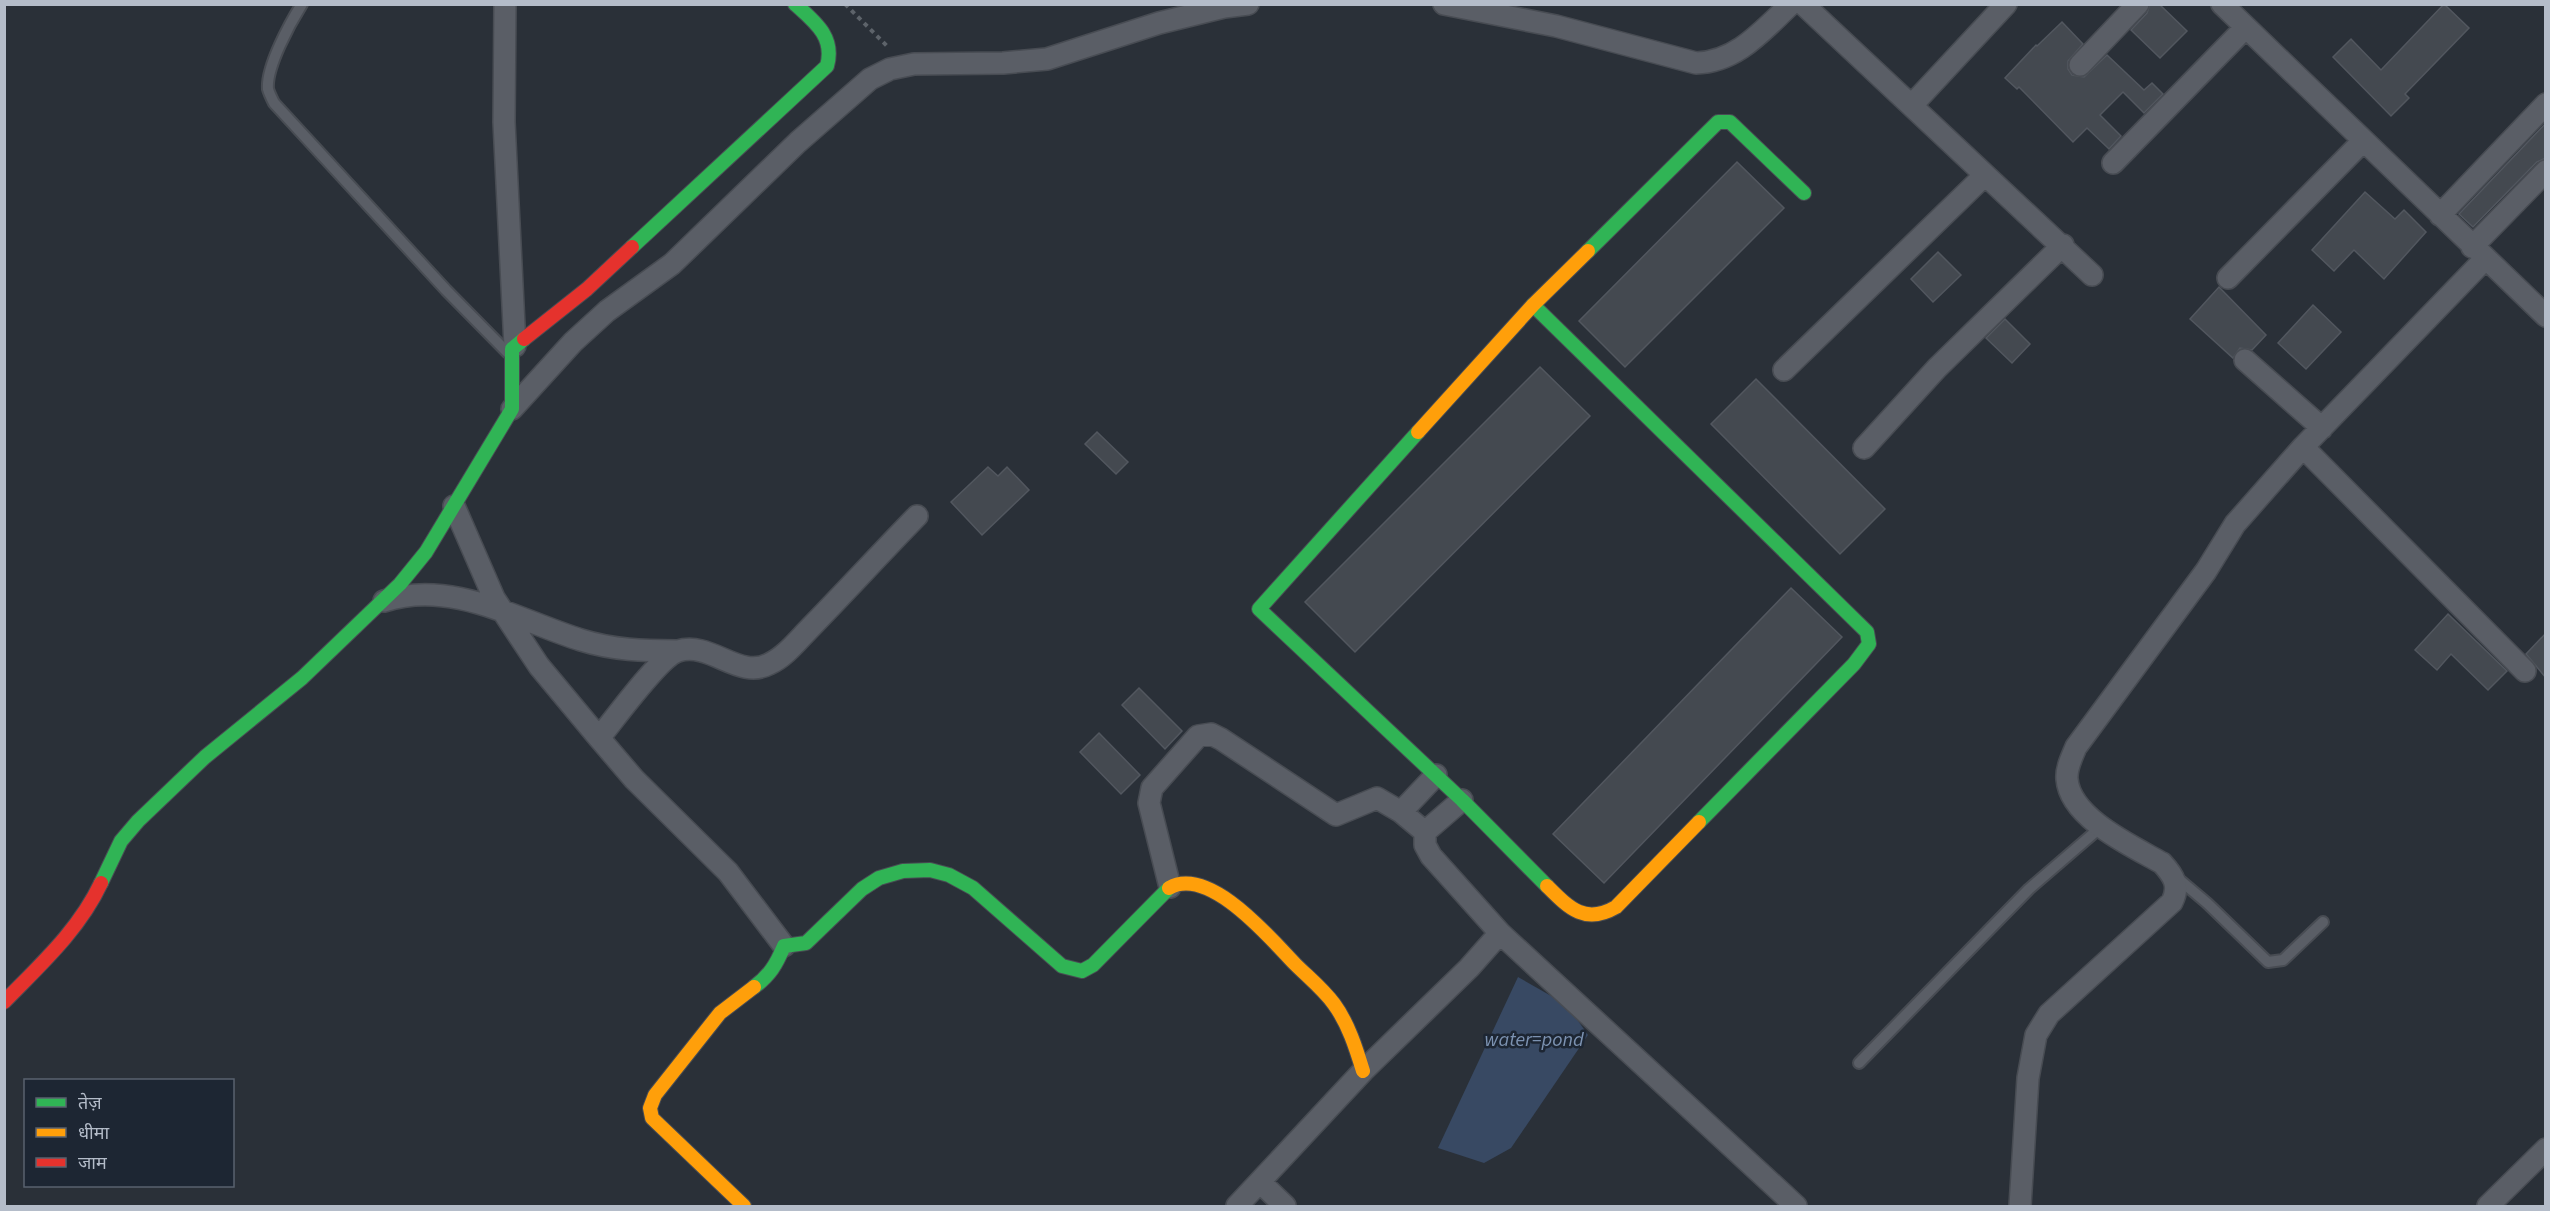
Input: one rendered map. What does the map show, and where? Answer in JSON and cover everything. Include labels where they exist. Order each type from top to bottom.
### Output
[{"type":"street","points":[[506,4],[504,122],[513,351],[512,409]]},
{"type":"street","points":[[513,351],[587,289],[827,66],[832,54],[828,40],[820,28],[795,4]]},
{"type":"street","points":[[4,1002],[65,940],[92,902],[120,841],[153,805],[206,757],[302,678],[400,584],[426,552],[512,409],[573,342],[607,311],[672,264],[837,107],[870,79],[890,69],[907,65],[940,62],[1003,63],[1047,58],[1159,23],[1224,7],[1248,4]]},
{"type":"street","points":[[1444,4],[1556,26],[1696,63],[1714,63],[1744,48],[1791,4]]},
{"type":"street","points":[[1803,4],[2092,275]]},
{"type":"street","points":[[1912,105],[2006,4]]},
{"type":"street","points":[[2080,64],[2138,4]]},
{"type":"street","points":[[2222,4],[2546,316]]},
{"type":"street","points":[[2113,163],[2245,28]]},
{"type":"street","points":[[2440,215],[2546,104]]},
{"type":"street","points":[[1533,305],[1856,619],[1867,632],[1869,644],[1864,653],[1616,907],[1606,914],[1593,917],[1578,915],[1564,903],[1436,774],[1259,609],[1533,305],[1718,122],[1730,122],[1804,193]]},
{"type":"street","points":[[2229,279],[2363,141]]},
{"type":"street","points":[[2020,1206],[2028,1078],[2036,1035],[2049,1014],[2172,902],[2177,885],[2162,863],[2092,821],[2076,802],[2067,779],[2069,763],[2076,747],[2200,580],[2235,524],[2478,253],[2546,171]]},
{"type":"street","points":[[1784,370],[1985,175]]},
{"type":"street","points":[[1864,448],[1937,368],[2062,245]]},
{"type":"street","points":[[2245,360],[2322,428]]},
{"type":"street","points":[[2303,447],[2525,671]]},
{"type":"street","points":[[454,506],[494,598],[539,666],[634,779],[728,872],[784,946]]},
{"type":"street","points":[[384,601],[400,596],[426,593],[459,598],[501,610],[582,640],[628,650],[702,650],[749,668],[759,668],[771,664],[826,612],[917,516]]},
{"type":"street","points":[[599,738],[668,657],[676,651]]},
{"type":"street","points":[[1170,887],[1149,803],[1152,788],[1198,736],[1211,734],[1221,739],[1336,815],[1377,798],[1401,812],[1425,832]]},
{"type":"street","points":[[1401,812],[1436,774]]},
{"type":"street","points":[[1462,800],[1425,832],[1425,845],[1431,856],[1500,933],[1796,1206]]},
{"type":"street","points":[[784,946],[806,943],[862,890],[879,878],[903,871],[930,870],[949,875],[973,888],[1062,966],[1082,971],[1093,965],[1170,887],[1183,883],[1201,886],[1244,911],[1334,1004],[1353,1039],[1363,1071]]},
{"type":"street","points":[[1237,1206],[1363,1071],[1469,968],[1500,933]]},
{"type":"street","points":[[744,1206],[652,1118],[650,1108],[654,1095],[720,1013],[775,968],[784,946]]},
{"type":"street","points":[[2488,1206],[2546,1149]]},
{"type":"street","points":[[1260,1182],[1285,1206]]},
{"type":"lane","points":[[302,4],[291,21],[275,57],[268,89],[274,103],[446,290],[513,351]]},
{"type":"lane","points":[[1859,1063],[2029,889],[2102,826]]},
{"type":"lane","points":[[2170,872],[2207,903],[2268,963],[2283,960],[2324,922]]},
{"type":"path","points":[[845,4],[907,65]]},
{"type":"water","name":"water=pond","points":[[1518,977],[1567,1005],[1588,1035],[1511,1148],[1484,1163],[1438,1148]]},
{"type":"building","points":[[2150,4],[2159,4],[2187,31],[2160,58],[2131,30],[2147,13]]},
{"type":"building","points":[[2444,4],[2469,28],[2405,94],[2409,98],[2391,116],[2333,57],[2351,39],[2381,70]]},
{"type":"building","points":[[2062,22],[2083,44],[2068,61],[2068,69],[2072,75],[2084,77],[2107,55],[2144,90],[2152,83],[2163,94],[2144,113],[2123,92],[2100,115],[2121,136],[2109,149],[2087,128],[2073,142],[2019,87],[2017,89],[2005,78],[2036,45]]},
{"type":"building","points":[[2546,123],[2546,158],[2537,162],[2473,227],[2459,214]]},
{"type":"building","points":[[1737,162],[1784,208],[1625,367],[1579,321]]},
{"type":"building","points":[[2365,192],[2395,219],[2404,210],[2426,232],[2384,279],[2354,250],[2334,271],[2312,250]]},
{"type":"building","points":[[1938,252],[1961,275],[1933,302],[1911,279]]},
{"type":"building","points":[[2219,287],[2266,335],[2252,350],[2240,348],[2233,358],[2190,319]]},
{"type":"building","points":[[2313,305],[2341,332],[2306,369],[2278,343]]},
{"type":"building","points":[[2005,319],[2030,344],[2012,363],[1986,338]]},
{"type":"building","points":[[1540,367],[1590,416],[1355,652],[1305,602]]},
{"type":"building","points":[[1756,379],[1885,509],[1840,554],[1711,424]]},
{"type":"building","points":[[1097,432],[1128,462],[1116,474],[1085,444]]},
{"type":"building","points":[[988,467],[998,476],[1007,467],[1029,490],[982,535],[951,502]]},
{"type":"building","points":[[1791,588],[1842,637],[1604,883],[1553,834]]},
{"type":"building","points":[[2448,614],[2507,671],[2488,690],[2451,654],[2437,670],[2415,650]]},
{"type":"building","points":[[2546,633],[2546,678],[2526,654]]},
{"type":"building","points":[[1139,688],[1182,731],[1165,749],[1122,705]]},
{"type":"building","points":[[1099,733],[1140,775],[1121,794],[1080,752]]},
{"type":"traffic: fast","points":[[632,247],[827,66],[829,56],[826,38],[816,24],[795,4]]},
{"type":"traffic: fast","points":[[1588,251],[1718,122],[1730,122],[1804,193]]},
{"type":"traffic: fast","points":[[1533,305],[1867,632],[1869,644],[1854,664],[1699,822]]},
{"type":"traffic: fast","points":[[101,883],[121,841],[138,821],[205,757],[302,678],[400,584],[426,552],[512,409],[512,349],[524,339]]},
{"type":"traffic: fast","points":[[1418,432],[1259,609],[1462,800],[1547,886]]},
{"type":"traffic: fast","points":[[754,987],[772,969],[784,946],[806,943],[862,889],[879,878],[903,871],[930,870],[949,875],[973,888],[1062,966],[1082,971],[1093,965],[1169,888]]},
{"type":"traffic: slow","points":[[1418,432],[1533,305],[1588,251]]},
{"type":"traffic: slow","points":[[1547,886],[1578,912],[1586,914],[1605,912],[1616,907],[1699,822]]},
{"type":"traffic: slow","points":[[1169,888],[1185,884],[1202,887],[1220,895],[1255,922],[1334,1004],[1347,1027],[1363,1071]]},
{"type":"traffic: slow","points":[[744,1206],[652,1118],[650,1108],[655,1095],[720,1013],[754,987]]},
{"type":"traffic: jam","points":[[524,339],[587,289],[632,247]]},
{"type":"traffic: jam","points":[[4,1002],[70,932],[101,883]]}]
